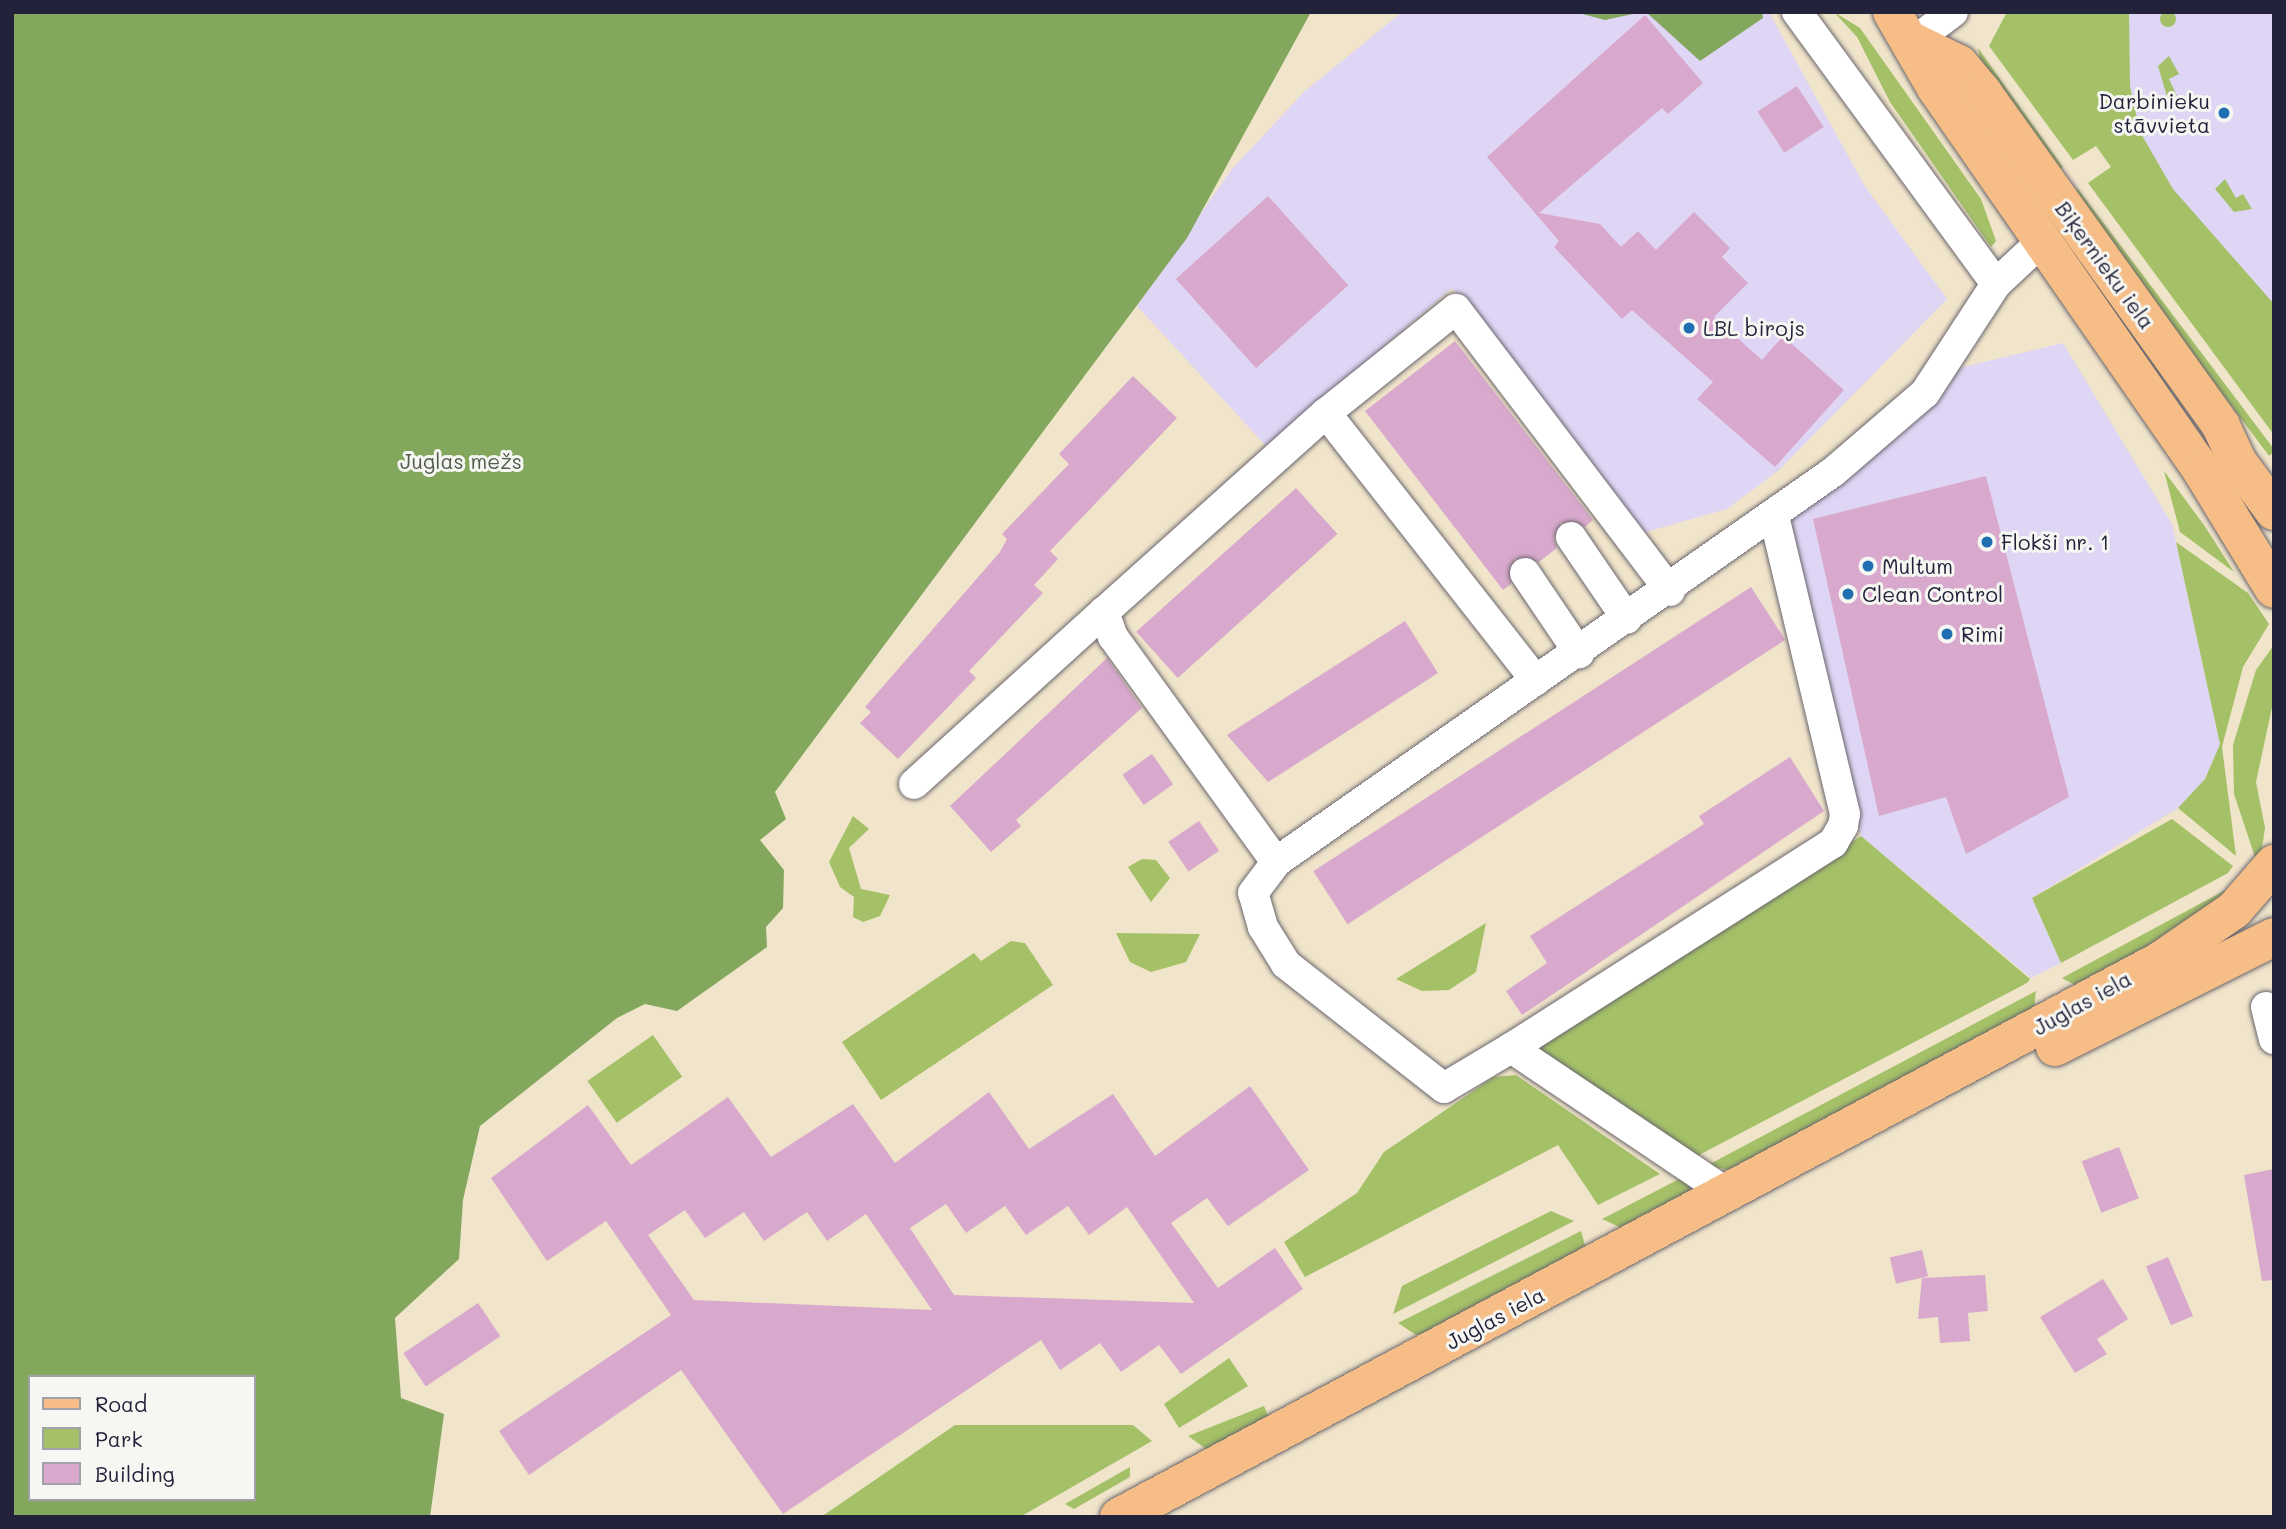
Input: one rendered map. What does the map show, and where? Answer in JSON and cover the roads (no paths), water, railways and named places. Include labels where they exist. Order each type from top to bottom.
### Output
[{"type":"main road","name":"Biķernieku iela","points":[[1903,27],[1936,88],[2221,426],[2237,461],[2274,511]]},
{"type":"main road","name":"Biķernieku iela","points":[[2057,229],[2274,589]]},
{"type":"main road","points":[[2221,426],[2274,476]]},
{"type":"main road","name":"Biķernieku iela","points":[[2202,471],[2274,550]]},
{"type":"main road","name":"Juglas iela","points":[[1119,1517],[1871,1120],[2160,961],[2234,910],[2274,864]]},
{"type":"main road","name":"Juglas iela","points":[[2199,973],[2274,913]]},
{"type":"main road","name":"Juglas iela","points":[[1871,1120],[1961,1093],[2274,937]]},
{"type":"street","points":[[1797,12],[1996,284]]},
{"type":"street","points":[[1903,27],[1953,12]]},
{"type":"street","points":[[1774,517],[1845,814],[1843,826],[1833,843],[1444,1088],[1286,964],[1263,927],[1253,893],[1276,862],[1774,517],[1925,393],[1996,284],[2057,229]]},
{"type":"street","points":[[914,784],[1326,413],[1456,309],[1670,591]]},
{"type":"street","points":[[1326,413],[1536,681]]},
{"type":"street","points":[[1571,537],[1627,619]]},
{"type":"street","points":[[1525,573],[1579,653]]},
{"type":"street","points":[[1104,612],[1113,638],[1276,862]]},
{"type":"street","points":[[2266,1007],[2274,1039]]},
{"type":"street","points":[[1511,1048],[1730,1195]]},
{"type":"place","name":"Darbinieku stāvvieta","points":[[2224,113]]},
{"type":"place","name":"LBL birojs","points":[[1689,328]]},
{"type":"place","name":"Flokši nr. 1","points":[[1987,542]]},
{"type":"place","name":"Multum","points":[[1868,566]]},
{"type":"place","name":"Clean Control","points":[[1848,594]]},
{"type":"place","name":"Rimi","points":[[1947,634]]},
{"type":"park label","name":"Juglas mežs","points":[[461,461]]}]
